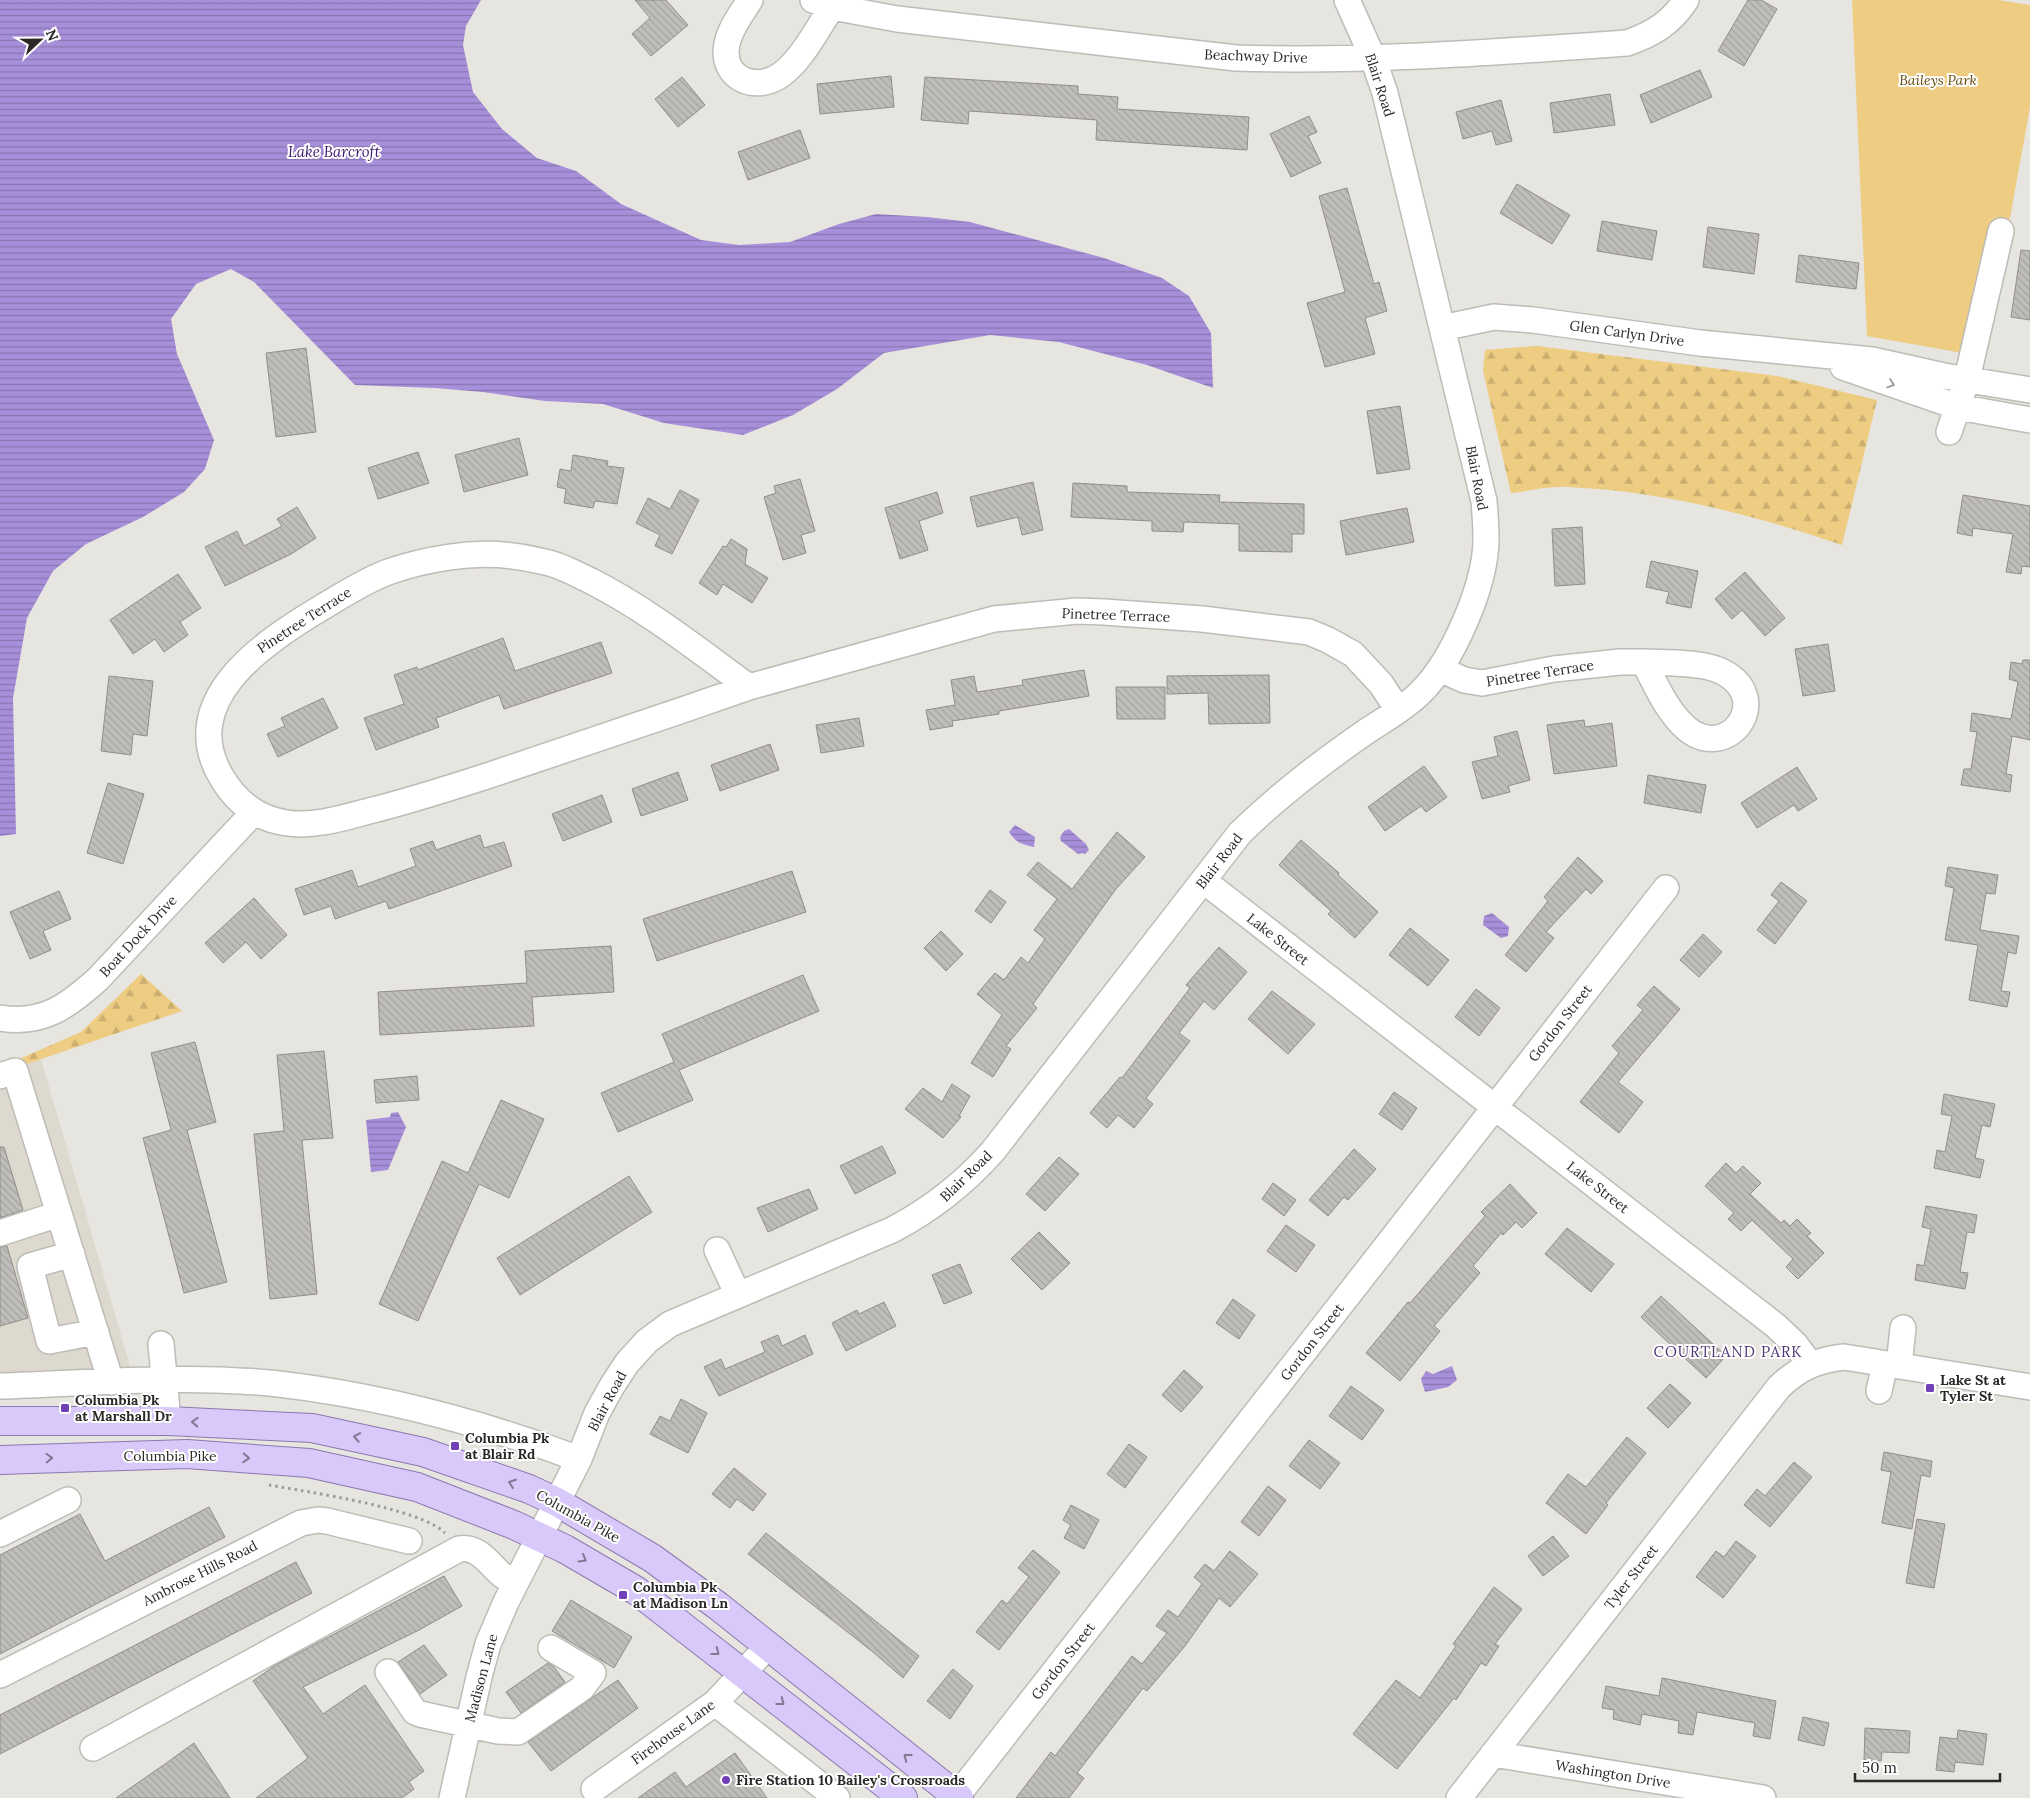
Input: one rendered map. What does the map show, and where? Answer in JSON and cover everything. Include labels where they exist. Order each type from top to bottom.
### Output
[{"type":"main road","name":"Columbia Pike","points":[[0,1421],[168,1421],[312,1428],[378,1441],[432,1455],[520,1486],[557,1502],[652,1558],[718,1606],[958,1797]]},
{"type":"main road","name":"Columbia Pike","points":[[0,1460],[187,1454],[308,1463],[417,1487],[540,1537],[577,1555],[637,1591],[903,1798]]},
{"type":"street","points":[[750,0],[732,30],[727,43],[726,56],[738,78],[754,84],[767,82],[780,75],[792,65],[823,3]]},
{"type":"street","name":"Blair Road","points":[[540,1537],[579,1459],[597,1413],[627,1363],[647,1341],[670,1324],[892,1230],[921,1215],[951,1194],[992,1151],[1240,833],[1267,807],[1360,736],[1418,695],[1440,669],[1476,595],[1486,540],[1484,500],[1401,155],[1373,58],[1347,0]]},
{"type":"street","name":"Beachway Drive","points":[[823,3],[897,19],[1236,58],[1373,58],[1627,43],[1645,37],[1662,27],[1677,14],[1686,0]]},
{"type":"street","points":[[1949,432],[1967,379],[2001,231]]},
{"type":"street","name":"Glen Carlyn Drive","points":[[1442,328],[1494,317],[1533,320],[1700,343],[1872,360],[2030,390]]},
{"type":"street","name":"Glen Carlyn Drive","points":[[1813,354],[1847,369],[1958,407],[2030,420]]},
{"type":"street","name":"Pinetree Terrace","points":[[749,688],[661,624],[612,592],[548,562],[512,556],[481,554],[451,556],[414,564],[386,573],[355,587],[292,625],[254,654],[225,685],[213,713],[210,727],[211,748],[216,768],[229,790],[254,812],[286,823],[308,824],[345,818],[422,798],[749,688],[994,619],[1078,611],[1202,619],[1308,632],[1328,640],[1353,654],[1381,684],[1398,710]]},
{"type":"street","name":"Pinetree Terrace","points":[[1440,669],[1464,680],[1482,683],[1554,669],[1620,662],[1644,662]]},
{"type":"street","name":"Boat Dock Drive","points":[[0,1018],[29,1019],[52,1014],[70,1004],[98,979],[254,812]]},
{"type":"street","name":"Lake Street","points":[[1204,881],[1776,1326],[1796,1344],[1810,1364]]},
{"type":"street","name":"Gordon Street","points":[[958,1797],[1666,888]]},
{"type":"street","points":[[0,1076],[15,1071],[111,1382]]},
{"type":"street","points":[[0,1233],[59,1214]]},
{"type":"street","points":[[717,1250],[738,1295]]},
{"type":"street","points":[[72,1254],[30,1266],[49,1341],[96,1332]]},
{"type":"street","points":[[1879,1390],[1892,1365],[1903,1328]]},
{"type":"street","points":[[161,1344],[168,1421]]},
{"type":"street","points":[[1810,1364],[1844,1357],[2030,1387]]},
{"type":"street","name":"Tyler Street","points":[[1459,1798],[1779,1387],[1793,1373],[1810,1364]]},
{"type":"street","points":[[0,1386],[164,1380],[278,1384],[341,1393],[406,1407],[486,1428],[579,1459]]},
{"type":"street","points":[[28,1385],[28,1421]]},
{"type":"street","points":[[0,1534],[68,1500]]},
{"type":"street","name":"Ambrose Hills Road","points":[[0,1676],[301,1523],[318,1520],[327,1521],[409,1541]]},
{"type":"street","name":"Madison Lane","points":[[452,1798],[488,1644],[516,1582],[540,1537]]},
{"type":"street","points":[[93,1748],[464,1548],[484,1556],[503,1575],[516,1582]]},
{"type":"street","name":"Firehouse Lane","points":[[594,1789],[715,1702],[768,1646]]},
{"type":"street","points":[[388,1672],[415,1712],[498,1731],[518,1732],[582,1688],[594,1673],[551,1648]]},
{"type":"street","points":[[715,1702],[837,1798]]},
{"type":"street","name":"Washington Drive","points":[[1493,1754],[1763,1798]]},
{"type":"path","points":[[265,1484],[355,1501],[425,1520],[438,1526],[446,1533],[455,1552]]},
{"type":"shaded area","points":[[41,1059],[132,1373],[0,1375],[0,1073]]},
{"type":"green space","name":"Baileys Park","points":[[1852,0],[1998,0],[2030,5],[2030,107],[1985,357],[1867,336]]},
{"type":"green space","points":[[1537,346],[1777,376],[1877,400],[1842,545],[1775,524],[1673,499],[1603,489],[1561,487],[1511,493],[1483,371],[1485,350]]},
{"type":"green space","points":[[141,974],[182,1011],[12,1069],[17,1060],[81,1032]]},
{"type":"water","name":"Lake Barcroft","points":[[0,0],[481,0],[466,26],[463,45],[473,92],[502,129],[537,158],[576,171],[621,204],[701,240],[739,245],[790,242],[839,224],[876,214],[970,222],[1104,258],[1162,278],[1189,296],[1211,333],[1213,388],[1147,365],[1059,342],[990,335],[884,353],[837,389],[793,415],[743,435],[664,423],[603,404],[545,401],[483,392],[435,388],[355,385],[254,282],[231,269],[196,284],[171,319],[177,354],[214,440],[205,469],[184,492],[143,517],[86,544],[53,571],[27,618],[13,698],[16,834],[0,836]]},
{"type":"water","points":[[1015,825],[1035,837],[1034,847],[1020,843],[1012,836],[1009,832]]},
{"type":"water","points":[[1069,829],[1086,844],[1089,850],[1085,854],[1078,854],[1061,841],[1060,837],[1064,831]]},
{"type":"water","points":[[1492,913],[1509,927],[1508,936],[1501,938],[1483,925],[1484,916]]},
{"type":"water","points":[[398,1112],[406,1127],[388,1170],[371,1172],[366,1120],[390,1117],[391,1113]]},
{"type":"water","points":[[1452,1366],[1457,1380],[1448,1387],[1425,1392],[1421,1379],[1426,1371],[1433,1374]]},
{"type":"building","points":[[635,0],[666,0],[688,25],[651,56],[632,34],[650,18]]},
{"type":"building","points":[[1748,0],[1761,0],[1777,9],[1744,66],[1718,51]]},
{"type":"building","points":[[1700,70],[1712,97],[1651,123],[1640,95]]},
{"type":"building","points":[[891,76],[894,107],[820,114],[817,84]]},
{"type":"building","points":[[682,77],[705,105],[678,127],[655,99]]},
{"type":"building","points":[[925,77],[1078,86],[1078,94],[1118,97],[1117,109],[1249,117],[1247,150],[1096,140],[1097,120],[969,111],[968,124],[921,120]]},
{"type":"building","points":[[1610,94],[1615,125],[1554,133],[1550,103]]},
{"type":"building","points":[[1501,100],[1512,141],[1496,145],[1492,131],[1463,139],[1456,112]]},
{"type":"building","points":[[1309,116],[1317,132],[1308,136],[1321,163],[1291,177],[1270,134]]},
{"type":"building","points":[[800,130],[810,158],[748,180],[738,152]]},
{"type":"building","points":[[1517,184],[1570,215],[1552,244],[1500,213]]},
{"type":"building","points":[[1347,188],[1374,284],[1379,282],[1387,311],[1365,318],[1375,354],[1325,367],[1307,303],[1345,292],[1319,196]]},
{"type":"building","points":[[1602,221],[1657,231],[1652,260],[1597,251]]},
{"type":"building","points":[[1708,227],[1759,234],[1754,274],[1703,267]]},
{"type":"building","points":[[2021,250],[2030,251],[2030,320],[2011,317]]},
{"type":"building","points":[[1799,255],[1859,263],[1856,289],[1796,282]]},
{"type":"building","points":[[306,348],[316,432],[276,437],[266,353]]},
{"type":"building","points":[[1400,406],[1410,469],[1377,474],[1367,411]]},
{"type":"building","points":[[519,438],[528,475],[464,492],[455,455]]},
{"type":"building","points":[[418,452],[429,483],[378,499],[368,468]]},
{"type":"building","points":[[573,455],[608,461],[607,466],[624,468],[617,504],[595,501],[593,508],[564,503],[566,489],[557,487],[560,469],[571,471]]},
{"type":"building","points":[[800,479],[815,531],[801,535],[806,553],[783,560],[764,497],[776,493],[774,486]]},
{"type":"building","points":[[1033,482],[1043,530],[1022,535],[1018,517],[977,527],[970,497]]},
{"type":"building","points":[[1073,483],[1127,486],[1127,492],[1220,495],[1219,502],[1304,504],[1304,534],[1292,534],[1292,552],[1239,551],[1239,524],[1184,522],[1183,532],[1152,531],[1152,521],[1071,517]]},
{"type":"building","points":[[680,490],[699,500],[672,554],[655,546],[660,535],[636,523],[648,498],[670,509]]},
{"type":"building","points":[[937,492],[943,513],[919,521],[928,550],[900,559],[885,508]]},
{"type":"building","points":[[1963,495],[2030,506],[2030,567],[2022,566],[2021,574],[2006,572],[2013,534],[1973,528],[1972,536],[1957,533]]},
{"type":"building","points":[[297,507],[316,538],[291,554],[225,586],[205,547],[237,531],[244,546],[282,526],[277,519]]},
{"type":"building","points":[[1407,508],[1414,542],[1346,555],[1340,521]]},
{"type":"building","points":[[1582,527],[1585,584],[1555,586],[1552,529]]},
{"type":"building","points":[[731,539],[747,549],[745,564],[768,578],[752,603],[723,584],[717,595],[699,583],[723,546],[726,547]]},
{"type":"building","points":[[1651,561],[1698,571],[1691,608],[1666,603],[1669,592],[1646,587]]},
{"type":"building","points":[[1745,572],[1785,618],[1765,636],[1742,610],[1732,619],[1715,599]]},
{"type":"building","points":[[178,574],[201,608],[180,622],[188,635],[164,652],[155,639],[133,654],[110,620]]},
{"type":"building","points":[[503,638],[515,671],[601,642],[612,673],[504,709],[499,695],[436,718],[439,727],[376,750],[364,718],[404,704],[394,675],[417,667],[418,670]]},
{"type":"building","points":[[1828,644],[1835,691],[1803,696],[1795,649]]},
{"type":"building","points":[[2023,660],[2030,660],[2030,740],[2012,736],[2006,774],[2012,775],[2010,792],[1961,785],[1964,769],[1971,769],[1977,732],[1970,731],[1972,713],[2011,719],[2018,682],[2009,679],[2011,662],[2022,664]]},
{"type":"building","points":[[1084,670],[1089,696],[999,711],[999,714],[952,721],[953,726],[930,730],[926,710],[955,705],[951,680],[974,676],[977,692],[1023,685],[1022,680]]},
{"type":"building","points":[[1269,675],[1270,723],[1209,724],[1208,693],[1167,694],[1167,676]]},
{"type":"building","points":[[109,676],[153,681],[147,736],[133,734],[131,755],[101,751]]},
{"type":"building","points":[[1116,687],[1165,687],[1165,719],[1117,719]]},
{"type":"building","points":[[323,698],[338,728],[278,757],[267,734],[285,726],[281,718]]},
{"type":"building","points":[[859,718],[864,746],[821,753],[816,725]]},
{"type":"building","points":[[1584,720],[1585,727],[1612,723],[1617,766],[1554,774],[1547,725]]},
{"type":"building","points":[[1517,731],[1530,780],[1508,786],[1510,792],[1482,799],[1472,762],[1498,756],[1494,737]]},
{"type":"building","points":[[770,744],[779,770],[720,791],[711,765]]},
{"type":"building","points":[[1424,766],[1447,797],[1426,812],[1421,806],[1385,831],[1368,807]]},
{"type":"building","points":[[1797,767],[1817,799],[1798,811],[1794,805],[1757,828],[1741,803]]},
{"type":"building","points":[[678,772],[688,800],[641,816],[632,789]]},
{"type":"building","points":[[1648,775],[1706,785],[1701,813],[1644,803]]},
{"type":"building","points":[[108,783],[144,794],[123,864],[87,853]]},
{"type":"building","points":[[602,795],[612,822],[563,841],[552,814]]},
{"type":"building","points":[[1117,832],[1145,857],[1116,889],[1033,1004],[1037,1008],[1006,1046],[1011,1049],[993,1077],[971,1063],[1002,1015],[977,994],[995,973],[1004,980],[1021,957],[1028,963],[1045,939],[1034,930],[1057,899],[1027,875],[1038,862],[1072,889]]},
{"type":"building","points":[[480,835],[484,848],[504,842],[512,866],[389,909],[386,901],[335,919],[331,906],[304,915],[295,889],[352,870],[358,887],[416,866],[410,849],[433,841],[436,850]]},
{"type":"building","points":[[1301,840],[1339,873],[1338,875],[1378,912],[1355,938],[1328,914],[1331,911],[1279,865]]},
{"type":"building","points":[[1578,857],[1603,881],[1591,894],[1586,889],[1546,932],[1554,938],[1526,972],[1505,955],[1548,901],[1544,897]]},
{"type":"building","points":[[1948,867],[1998,875],[1995,894],[1986,893],[1980,930],[2019,936],[2016,954],[2008,952],[2001,991],[2010,992],[2007,1007],[1969,1000],[1978,945],[1945,940],[1954,888],[1945,886]]},
{"type":"building","points":[[792,871],[806,912],[657,961],[643,919]]},
{"type":"building","points":[[1781,882],[1807,901],[1775,944],[1757,930],[1779,901],[1771,895]]},
{"type":"building","points":[[990,890],[1006,902],[991,923],[975,911]]},
{"type":"building","points":[[59,891],[71,919],[43,931],[51,950],[30,959],[10,912]]},
{"type":"building","points":[[254,898],[287,935],[261,959],[246,942],[223,963],[205,943]]},
{"type":"building","points":[[1410,928],[1449,960],[1428,986],[1389,955]]},
{"type":"building","points":[[941,931],[963,954],[946,971],[924,948]]},
{"type":"building","points":[[1703,934],[1722,952],[1699,977],[1680,960]]},
{"type":"building","points":[[611,946],[614,992],[532,997],[534,1026],[380,1035],[378,992],[527,983],[525,951]]},
{"type":"building","points":[[1219,947],[1247,972],[1214,1010],[1204,1001],[1179,1033],[1190,1041],[1146,1098],[1153,1104],[1134,1128],[1118,1115],[1107,1128],[1090,1113],[1120,1077],[1122,1078],[1190,988],[1186,985]]},
{"type":"building","points":[[803,975],[819,1011],[679,1070],[693,1100],[618,1132],[601,1093],[674,1062],[662,1034]]},
{"type":"building","points":[[1654,986],[1680,1009],[1618,1082],[1643,1102],[1619,1133],[1580,1102],[1619,1053],[1612,1046],[1643,1010],[1637,1005]]},
{"type":"building","points":[[1476,989],[1500,1008],[1479,1036],[1455,1017]]},
{"type":"building","points":[[1272,991],[1315,1024],[1288,1054],[1248,1019]]},
{"type":"building","points":[[195,1042],[216,1122],[187,1130],[227,1282],[184,1293],[143,1138],[171,1130],[151,1053]]},
{"type":"building","points":[[324,1051],[333,1138],[302,1140],[317,1294],[270,1299],[254,1134],[284,1131],[277,1055]]},
{"type":"building","points":[[417,1076],[419,1100],[376,1103],[374,1080]]},
{"type":"building","points":[[952,1084],[970,1096],[959,1116],[961,1117],[943,1138],[905,1109],[923,1088],[942,1102]]},
{"type":"building","points":[[1394,1092],[1417,1108],[1402,1130],[1379,1114]]},
{"type":"building","points":[[1944,1094],[1995,1104],[1990,1127],[1982,1125],[1975,1158],[1984,1160],[1980,1178],[1934,1168],[1937,1150],[1945,1152],[1952,1116],[1941,1114]]},
{"type":"building","points":[[501,1100],[544,1119],[509,1198],[479,1184],[418,1321],[379,1304],[442,1161],[468,1173]]},
{"type":"building","points":[[882,1146],[896,1173],[855,1194],[840,1166]]},
{"type":"building","points":[[0,1147],[4,1147],[23,1210],[0,1218]]},
{"type":"building","points":[[1354,1149],[1376,1169],[1348,1200],[1344,1197],[1328,1216],[1309,1200]]},
{"type":"building","points":[[1059,1157],[1079,1174],[1045,1211],[1026,1194]]},
{"type":"building","points":[[1726,1163],[1736,1173],[1743,1166],[1761,1183],[1750,1194],[1781,1223],[1784,1220],[1790,1226],[1797,1219],[1811,1233],[1807,1236],[1824,1253],[1798,1279],[1786,1267],[1793,1259],[1752,1220],[1741,1231],[1728,1219],[1734,1213],[1705,1186]]},
{"type":"building","points":[[629,1176],[652,1212],[520,1295],[497,1258]]},
{"type":"building","points":[[1273,1183],[1296,1200],[1284,1216],[1262,1199]]},
{"type":"building","points":[[1510,1184],[1537,1213],[1522,1228],[1516,1222],[1503,1235],[1501,1233],[1473,1266],[1480,1273],[1434,1326],[1440,1331],[1400,1381],[1366,1353],[1408,1302],[1410,1303],[1485,1216],[1481,1212]]},
{"type":"building","points":[[809,1189],[818,1209],[768,1232],[757,1208]]},
{"type":"building","points":[[1926,1206],[1977,1215],[1974,1233],[1967,1232],[1960,1272],[1968,1273],[1965,1289],[1915,1280],[1917,1264],[1924,1266],[1931,1229],[1922,1227]]},
{"type":"building","points":[[1286,1225],[1315,1245],[1296,1272],[1267,1251]]},
{"type":"building","points":[[1567,1228],[1614,1264],[1591,1292],[1545,1254]]},
{"type":"building","points":[[1039,1232],[1070,1263],[1042,1290],[1011,1259]]},
{"type":"building","points":[[7,1246],[28,1318],[0,1326],[0,1247]]},
{"type":"building","points":[[960,1264],[972,1293],[944,1304],[932,1275]]},
{"type":"building","points":[[1661,1296],[1726,1356],[1706,1378],[1641,1317]]},
{"type":"building","points":[[1233,1299],[1255,1315],[1239,1339],[1216,1323]]},
{"type":"building","points":[[884,1302],[896,1326],[846,1351],[832,1323],[857,1310],[859,1314]]},
{"type":"building","points":[[778,1335],[782,1346],[805,1335],[813,1354],[719,1396],[704,1367],[721,1359],[725,1369],[765,1352],[761,1342]]},
{"type":"building","points":[[1184,1370],[1203,1387],[1181,1412],[1162,1395]]},
{"type":"building","points":[[1670,1384],[1691,1403],[1668,1428],[1647,1408]]},
{"type":"building","points":[[1351,1386],[1384,1410],[1362,1440],[1329,1416]]},
{"type":"building","points":[[681,1399],[707,1413],[688,1453],[650,1434],[660,1416],[670,1421]]},
{"type":"building","points":[[1627,1437],[1646,1453],[1606,1503],[1608,1505],[1586,1534],[1546,1503],[1568,1474],[1586,1487]]},
{"type":"building","points":[[1309,1440],[1340,1463],[1320,1489],[1289,1466]]},
{"type":"building","points":[[1129,1444],[1147,1457],[1125,1488],[1107,1474]]},
{"type":"building","points":[[1884,1452],[1932,1461],[1930,1477],[1921,1475],[1912,1529],[1882,1523],[1891,1472],[1881,1470]]},
{"type":"building","points":[[1794,1462],[1812,1477],[1770,1527],[1744,1505],[1757,1489],[1765,1496]]},
{"type":"building","points":[[734,1468],[766,1494],[753,1511],[737,1499],[730,1508],[712,1494]]},
{"type":"building","points":[[1268,1486],[1286,1500],[1259,1536],[1241,1522]]},
{"type":"building","points":[[1071,1505],[1099,1520],[1084,1549],[1064,1538],[1071,1525],[1063,1520]]},
{"type":"building","points":[[209,1507],[225,1537],[0,1654],[0,1555],[80,1514],[105,1561]]},
{"type":"building","points":[[1917,1519],[1945,1524],[1934,1588],[1906,1583]]},
{"type":"building","points":[[766,1533],[919,1656],[903,1678],[873,1652],[748,1554]]},
{"type":"building","points":[[1553,1536],[1569,1556],[1543,1576],[1528,1556]]},
{"type":"building","points":[[1736,1541],[1756,1556],[1723,1598],[1696,1577],[1716,1551],[1724,1557]]},
{"type":"building","points":[[1033,1550],[1060,1572],[999,1650],[976,1632],[1002,1600],[1007,1604],[1029,1577],[1018,1568]]},
{"type":"building","points":[[1230,1551],[1258,1574],[1230,1607],[1219,1598],[1185,1646],[1147,1691],[1143,1688],[1077,1773],[1084,1778],[1069,1798],[1016,1798],[1051,1752],[1055,1756],[1132,1656],[1142,1664],[1167,1633],[1156,1626],[1168,1610],[1178,1617],[1202,1584],[1194,1577],[1205,1564],[1214,1571]]},
{"type":"building","points":[[296,1562],[312,1593],[0,1754],[0,1715]]},
{"type":"building","points":[[444,1576],[462,1606],[419,1630],[303,1687],[323,1714],[365,1685],[424,1771],[409,1782],[414,1789],[402,1798],[256,1798],[308,1758],[253,1681],[274,1666]]},
{"type":"building","points":[[1494,1587],[1522,1609],[1495,1644],[1499,1646],[1486,1666],[1481,1663],[1456,1700],[1454,1698],[1397,1769],[1353,1734],[1396,1680],[1420,1698],[1456,1646],[1453,1644]]},
{"type":"building","points":[[571,1600],[632,1637],[614,1668],[552,1631]]},
{"type":"building","points":[[424,1645],[447,1675],[420,1694],[398,1662]]},
{"type":"building","points":[[548,1663],[554,1667],[565,1682],[521,1713],[506,1692]]},
{"type":"building","points":[[953,1669],[973,1686],[950,1719],[927,1701]]},
{"type":"building","points":[[1662,1678],[1776,1701],[1770,1739],[1753,1736],[1755,1723],[1697,1712],[1693,1735],[1678,1733],[1679,1721],[1642,1714],[1640,1725],[1613,1719],[1614,1710],[1602,1708],[1606,1686],[1659,1696]]},
{"type":"building","points":[[618,1680],[638,1708],[551,1771],[528,1742]]},
{"type":"building","points":[[1803,1717],[1829,1723],[1824,1746],[1798,1740]]},
{"type":"building","points":[[1865,1728],[1910,1731],[1909,1753],[1882,1752],[1881,1761],[1864,1760]]},
{"type":"building","points":[[1958,1730],[1987,1734],[1983,1765],[1955,1762],[1954,1772],[1936,1770],[1940,1737],[1957,1739]]},
{"type":"building","points":[[194,1743],[230,1798],[116,1798],[165,1764]]},
{"type":"building","name":"Fire Station 10 Bailey's Crossroads","points":[[735,1753],[767,1798],[638,1798],[675,1772],[686,1787]]},
{"type":"place","name":"Lake St at Tyler St","points":[[1930,1388]]},
{"type":"place","name":"Columbia Pk at Marshall Dr","points":[[65,1408]]},
{"type":"place","name":"Columbia Pk at Blair Rd","points":[[455,1446]]},
{"type":"place","name":"Columbia Pk at Madison Ln","points":[[623,1595]]},
{"type":"place","name":"Fire Station 10 Bailey's Crossroads","points":[[726,1780]]},
{"type":"district","name":"COURTLAND PARK","points":[[1728,1352]]}]
